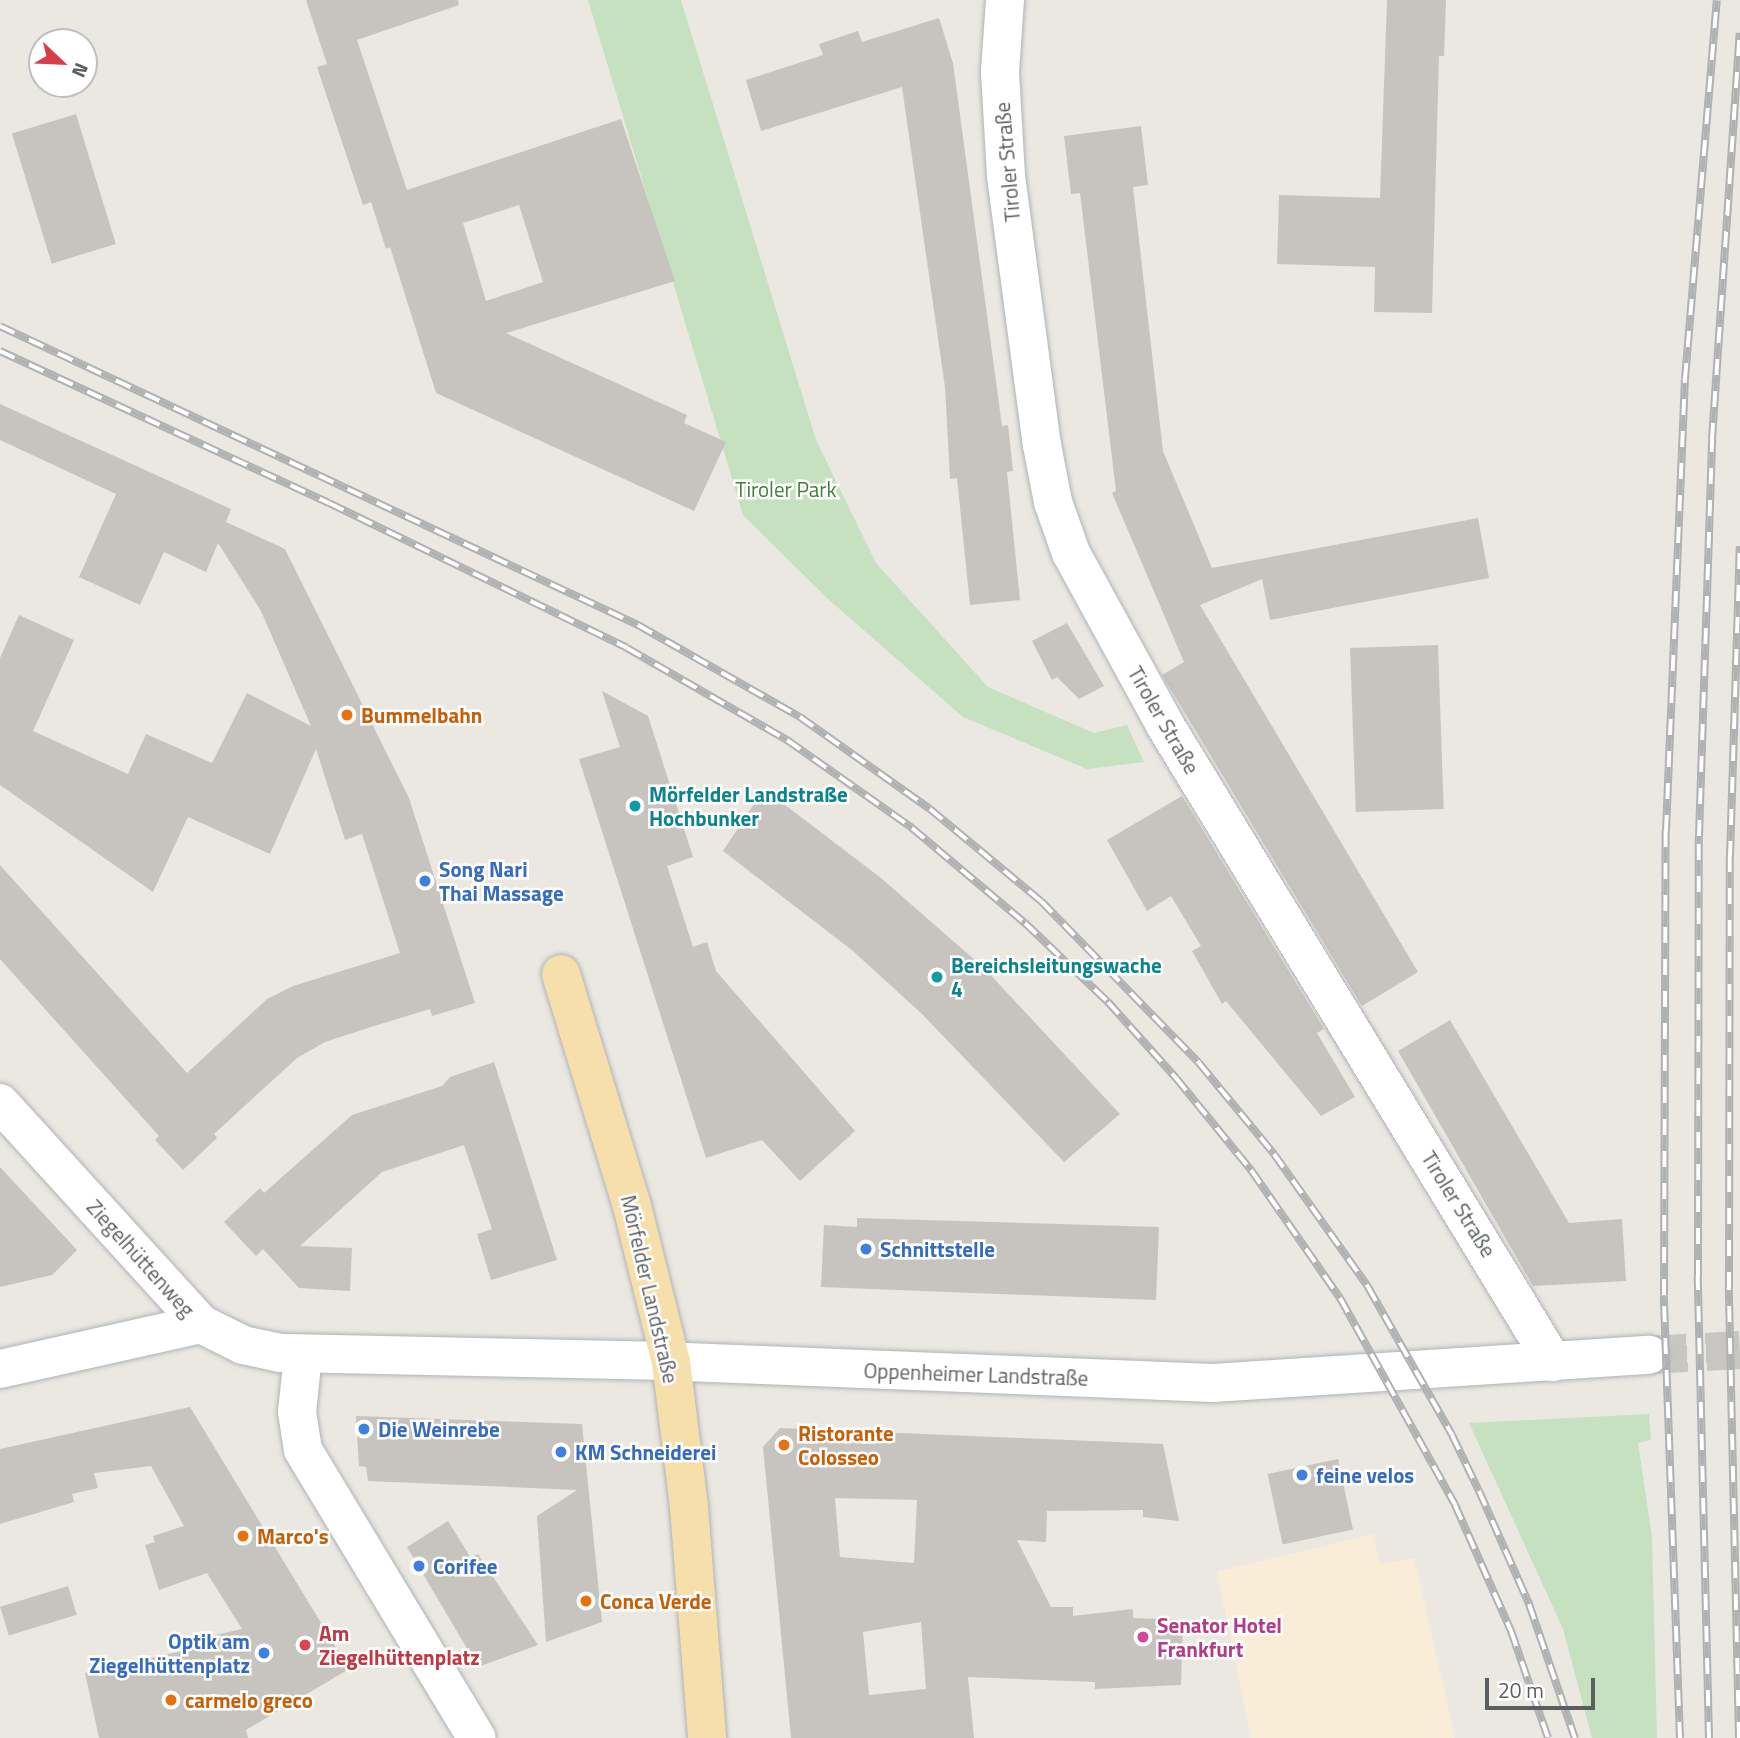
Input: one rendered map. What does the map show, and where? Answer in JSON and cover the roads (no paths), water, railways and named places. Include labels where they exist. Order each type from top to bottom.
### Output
[{"type":"main road","name":"Mörfelder Landstraße","points":[[561,974],[632,1206],[671,1362],[689,1507],[707,1738]]},
{"type":"street","name":"Tiroler Straße","points":[[1006,0],[1000,72],[1006,176],[1042,444],[1053,502],[1071,553],[1166,725],[1553,1362]]},
{"type":"street","name":"Ziegelhüttenweg","points":[[0,1103],[201,1324],[243,1345],[303,1355]]},
{"type":"street","points":[[0,1369],[201,1324]]},
{"type":"street","name":"Oppenheimer Landstraße","points":[[303,1355],[671,1362],[1213,1383],[1649,1355]]},
{"type":"street","points":[[303,1355],[297,1412],[303,1450],[477,1738]]},
{"type":"tunnel","points":[[1649,1355],[1740,1350]]},
{"type":"railway","points":[[1680,1738],[1664,1295],[1666,831],[1685,379],[1717,0]]},
{"type":"railway","points":[[1709,1738],[1698,1276],[1699,836],[1712,439],[1740,33]]},
{"type":"railway","points":[[0,326],[638,625],[800,717],[930,809],[1041,901],[1199,1063],[1274,1154],[1368,1287],[1452,1435],[1479,1491],[1529,1604],[1575,1738]]},
{"type":"railway","points":[[0,351],[329,503],[627,648],[787,740],[912,828],[1025,923],[1108,1002],[1176,1078],[1251,1170],[1340,1298],[1455,1505],[1511,1631],[1548,1738]]},
{"type":"railway","points":[[1739,1738],[1729,1288],[1730,857],[1740,546]]},
{"type":"place","name":"Bummelbahn","points":[[347,715]]},
{"type":"place","name":"Mörfelder Landstraße Hochbunker","points":[[635,806]]},
{"type":"place","name":"Song Nari Thai Massage","points":[[425,881]]},
{"type":"place","name":"Bereichsleitungswache 4","points":[[937,977]]},
{"type":"place","name":"Schnittstelle","points":[[866,1249]]},
{"type":"place","name":"Die Weinrebe","points":[[364,1429]]},
{"type":"place","name":"Ristorante Colosseo","points":[[784,1445]]},
{"type":"place","name":"KM Schneiderei","points":[[561,1452]]},
{"type":"place","name":"feine velos","points":[[1302,1475]]},
{"type":"place","name":"Marco's","points":[[243,1536]]},
{"type":"place","name":"Corifee","points":[[419,1566]]},
{"type":"place","name":"Conca Verde","points":[[586,1601]]},
{"type":"place","name":"Senator Hotel Frankfurt","points":[[1143,1637]]},
{"type":"place","name":"Am Ziegelhüttenplatz","points":[[305,1645]]},
{"type":"place","name":"Optik am Ziegelhüttenplatz","points":[[264,1653]]},
{"type":"place","name":"carmelo greco","points":[[171,1700]]},
{"type":"park label","name":"Tiroler Park","points":[[786,489]]}]
